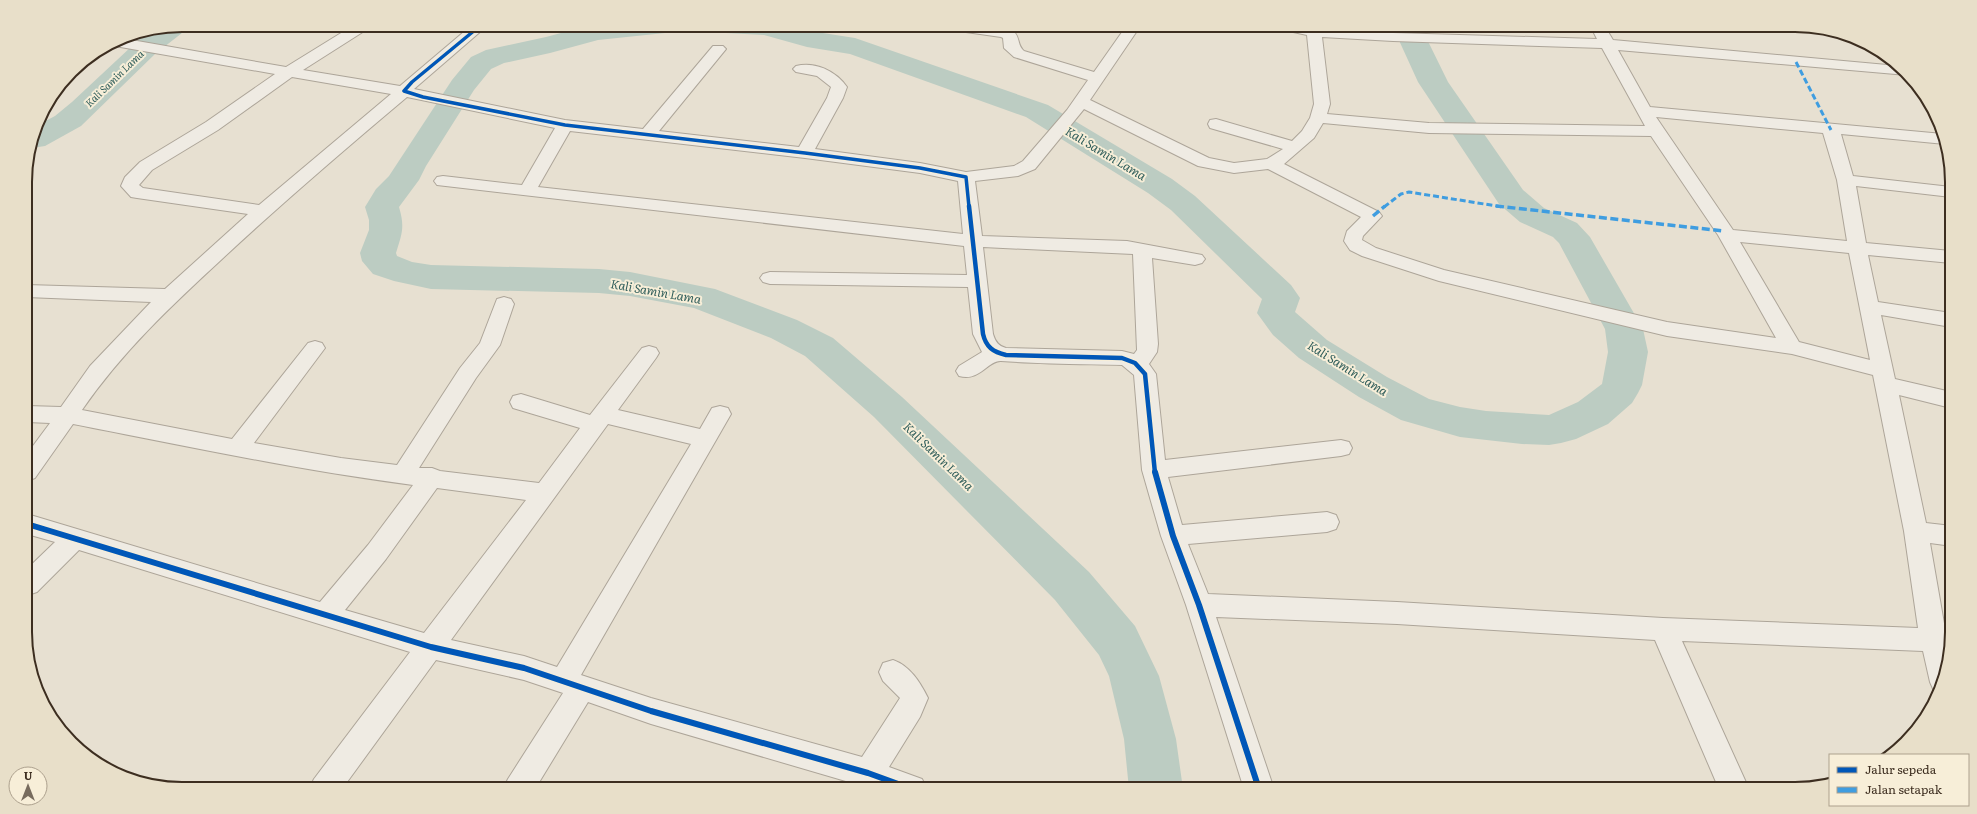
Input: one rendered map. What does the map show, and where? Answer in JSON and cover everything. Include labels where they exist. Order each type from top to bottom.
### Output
[{"type":"street","points":[[263,211],[137,193],[130,186],[131,181],[146,166],[212,126],[289,72],[353,32]]},
{"type":"street","points":[[32,465],[98,371],[170,296],[263,211],[404,91],[412,82],[473,32]]},
{"type":"street","points":[[997,32],[1005,33],[1010,36],[1012,48],[1020,54],[1097,78]]},
{"type":"street","points":[[124,44],[404,91],[423,97],[565,125],[805,153],[920,168],[966,177],[1007,173],[1024,169],[1081,102],[1129,32]]},
{"type":"street","points":[[1081,102],[1204,162],[1234,168],[1271,164],[1281,159],[1308,134],[1318,118],[1322,104],[1314,32],[1400,38],[1606,44],[1895,70]]},
{"type":"street","points":[[1600,32],[1646,111],[1656,132],[1727,235],[1792,347]]},
{"type":"street","points":[[648,134],[718,49]]},
{"type":"street","points":[[801,69],[823,72],[830,75],[839,86],[835,98],[805,153]]},
{"type":"street","points":[[1646,111],[1831,130],[1938,138]]},
{"type":"street","points":[[1318,118],[1429,128],[1656,132]]},
{"type":"street","points":[[1216,124],[1295,147]]},
{"type":"street","points":[[527,191],[565,125]]},
{"type":"street","points":[[1831,130],[1846,180],[1857,247],[1883,377],[1916,532],[1942,640],[1943,657]]},
{"type":"street","points":[[1271,164],[1374,216],[1354,235],[1353,241],[1357,246],[1369,252],[1439,275],[1667,329],[1792,347],[1945,398]]},
{"type":"street","points":[[966,177],[972,241],[985,343],[996,353]]},
{"type":"street","points":[[1846,180],[1945,191]]},
{"type":"street","points":[[443,181],[972,241],[1127,247],[1142,251],[1195,259]]},
{"type":"street","points":[[1727,235],[1945,256]]},
{"type":"street","points":[[1137,364],[1146,352],[1148,344],[1142,251]]},
{"type":"street","points":[[770,278],[978,281]]},
{"type":"street","points":[[32,291],[170,296]]},
{"type":"street","points":[[404,474],[468,373],[490,345],[504,304]]},
{"type":"street","points":[[1870,307],[1945,319]]},
{"type":"street","points":[[237,448],[315,348]]},
{"type":"street","points":[[329,782],[649,353]]},
{"type":"street","points":[[967,371],[996,353],[1122,358],[1131,360],[1137,364],[1145,374],[1154,470],[1173,536],[1199,605],[1257,782]]},
{"type":"street","points":[[521,402],[600,420],[705,439]]},
{"type":"street","points":[[32,414],[68,415],[341,467],[545,493]]},
{"type":"street","points":[[522,782],[705,439],[720,414]]},
{"type":"street","points":[[1154,470],[1341,448]]},
{"type":"street","points":[[325,615],[377,552],[432,478]]},
{"type":"street","points":[[1173,536],[1327,522]]},
{"type":"street","points":[[32,526],[431,647],[518,666],[651,711],[868,773],[893,782]]},
{"type":"street","points":[[1916,532],[1945,535]]},
{"type":"street","points":[[32,581],[74,539]]},
{"type":"street","points":[[1199,605],[1397,613],[1663,629],[1942,640]]},
{"type":"street","points":[[1663,629],[1731,782]]},
{"type":"street","points":[[868,773],[910,708],[914,698],[910,690],[893,672]]},
{"type":"waterway","name":"Kali Samin Lama","points":[[596,32],[550,45],[496,56],[481,63],[462,86],[410,166],[403,180],[388,196],[382,207],[386,220],[386,230],[378,253],[380,261],[386,266],[407,273],[431,277],[599,281],[630,284],[702,298],[784,329],[819,347],[888,407],[1072,586],[1118,641],[1134,676],[1150,739],[1155,782]]},
{"type":"waterway","name":"Kali Samin Lama","points":[[783,32],[807,39],[855,46],[1037,111],[1160,186],[1183,203],[1278,293],[1281,298],[1276,313],[1286,326],[1313,349],[1373,387],[1416,410],[1460,422],[1486,426],[1549,430],[1561,428],[1593,413],[1618,393],[1622,385],[1628,352],[1624,329],[1573,237],[1565,230],[1532,215],[1511,197],[1433,82],[1409,32]]},
{"type":"waterway","name":"Kali Samin Lama","points":[[39,137],[70,120],[96,97],[132,60],[164,33]]},
{"type":"marked path","points":[[1796,62],[1831,130]]},
{"type":"marked path","points":[[1373,216],[1401,194],[1409,192],[1499,207],[1724,231]]},
{"type":"cycle path","points":[[473,32],[412,82],[404,91],[423,97],[565,125],[805,153],[920,168],[966,177],[983,334],[988,346],[997,353],[1006,355],[1122,358],[1135,363],[1145,374],[1154,470],[1173,536],[1199,605],[1257,782]]},
{"type":"cycle path","points":[[32,526],[431,647],[524,668],[651,711],[868,773],[893,782]]}]
